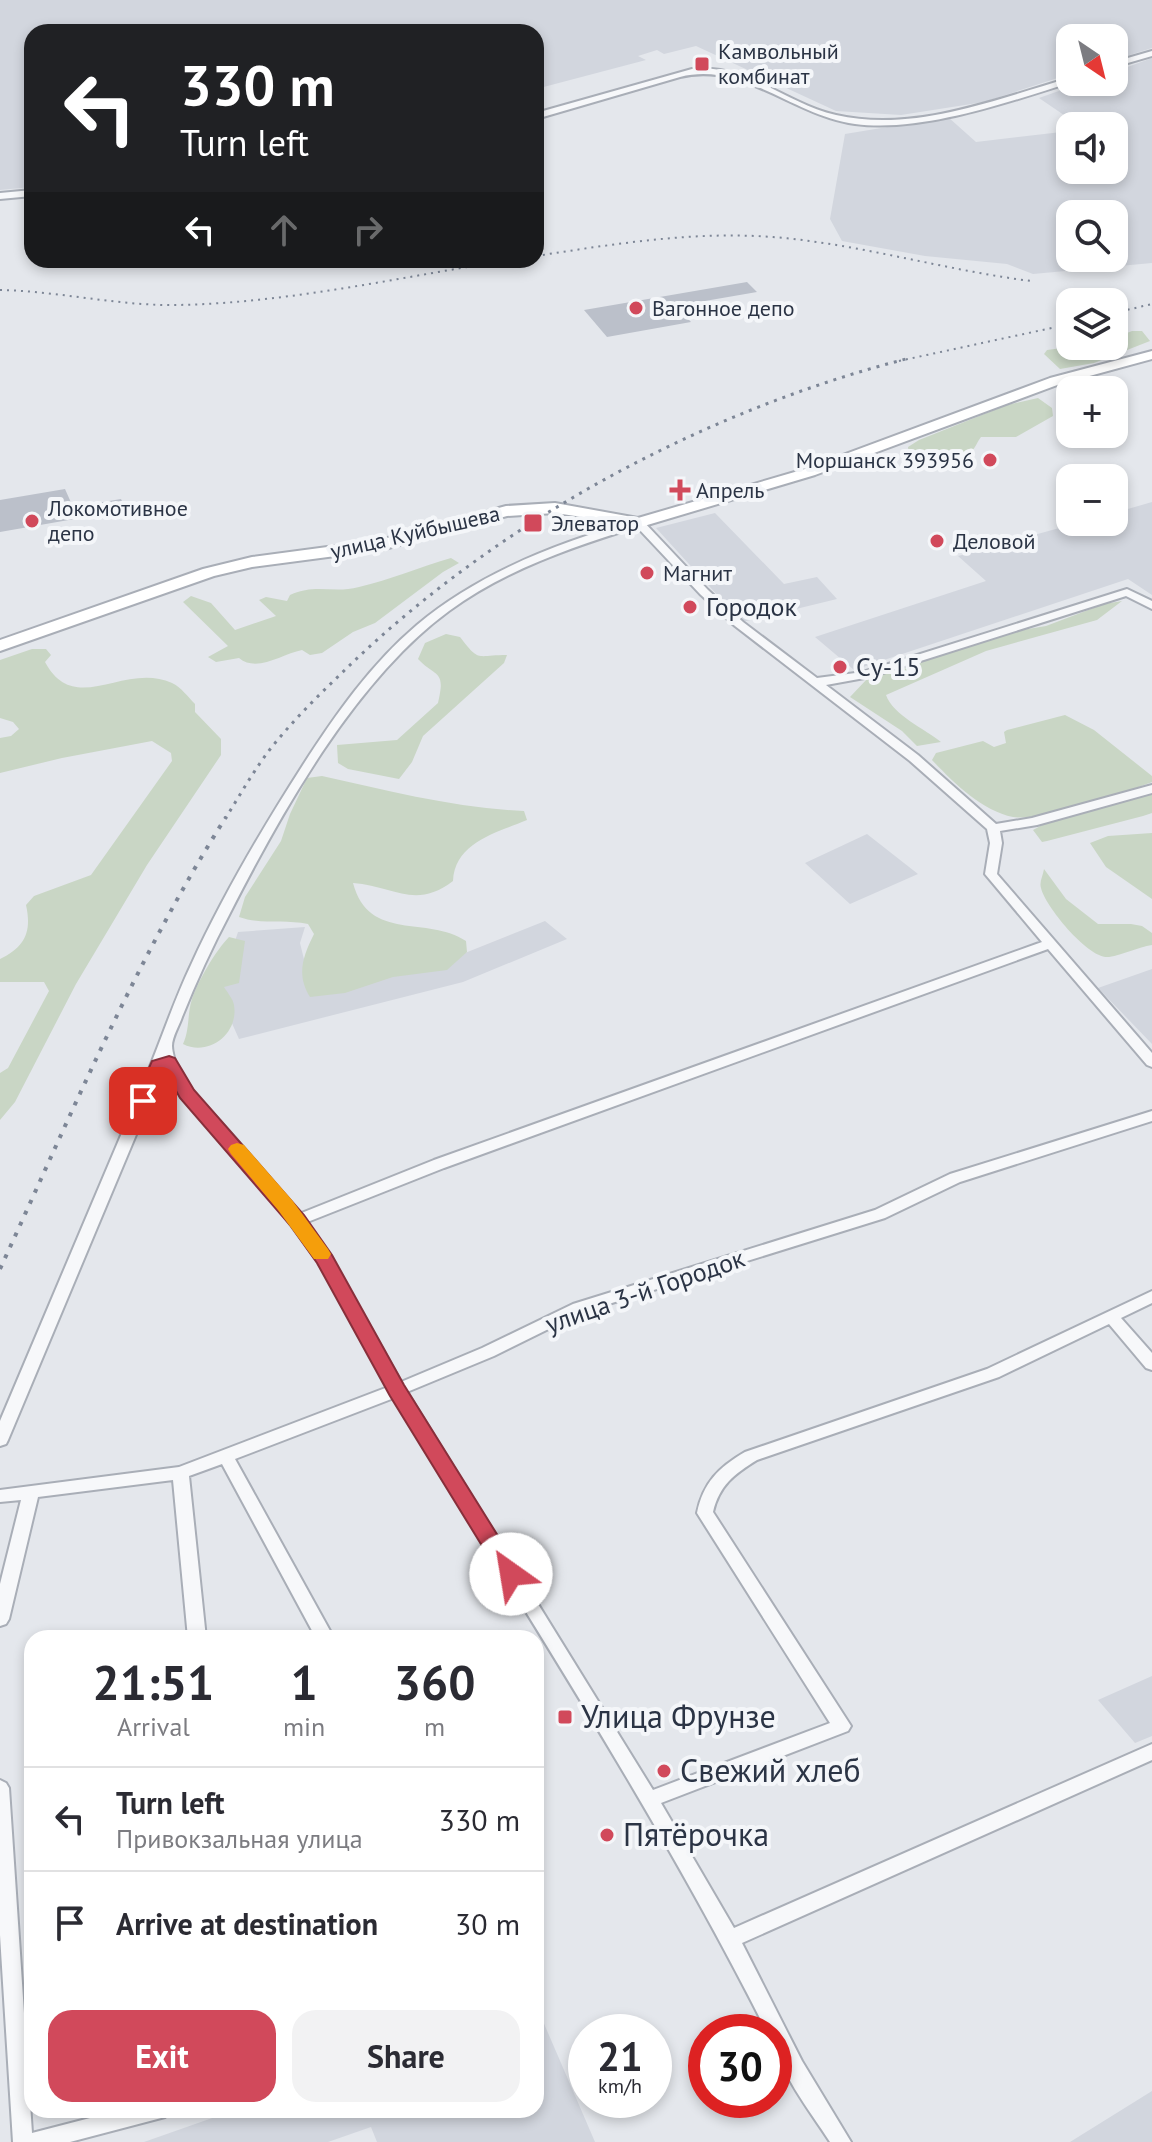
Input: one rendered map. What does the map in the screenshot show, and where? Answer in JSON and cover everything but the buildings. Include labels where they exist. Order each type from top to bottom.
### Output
[{"type":"street","points":[[1128,61],[1152,53]]},
{"type":"street","points":[[544,114],[700,71],[741,78],[832,117],[860,121],[950,113],[992,105],[1056,84]]},
{"type":"street","points":[[0,196],[24,194]]},
{"type":"street","name":"улица Куйбышева","points":[[0,646],[209,572],[252,562],[381,545],[514,509],[555,508],[639,523],[818,469],[1055,381],[1152,355]]},
{"type":"street","points":[[0,1440],[164,1064],[172,1019],[248,865],[337,719],[409,637],[437,615],[501,574],[585,539],[639,523],[739,624],[914,758],[993,828],[996,843],[991,874],[1152,1062]]},
{"type":"street","points":[[815,682],[866,675],[1127,592],[1152,606]]},
{"type":"street","points":[[993,828],[1033,822],[1152,789]]},
{"type":"street","points":[[297,1220],[439,1164],[1050,944]]},
{"type":"street","points":[[164,1064],[297,1220],[325,1260],[397,1390],[649,1800],[730,1939],[795,2068],[841,2142]]},
{"type":"street","name":"улица 3-й Городок","points":[[0,1496],[180,1473],[397,1390],[488,1352],[578,1308],[880,1214],[955,1178],[1152,1116]]},
{"type":"street","points":[[649,1800],[842,1726],[705,1513],[709,1490],[736,1464],[751,1456],[993,1373],[1152,1296]]},
{"type":"street","points":[[1111,1316],[1152,1364]]},
{"type":"street","points":[[226,1457],[321,1630]]},
{"type":"street","points":[[180,1473],[196,1630]]},
{"type":"street","points":[[0,1619],[31,1493]]},
{"type":"street","points":[[730,1939],[1152,1752]]},
{"type":"street","points":[[0,1788],[23,2142]]},
{"type":"street","points":[[33,2142],[127,2118]]},
{"type":"shaded area","points":[[0,0],[1152,0],[1152,48],[1128,56],[1128,24],[1056,24],[1056,79],[984,102],[901,115],[836,111],[696,46],[664,54],[657,50],[638,56],[646,60],[544,87],[544,24],[24,24],[24,188],[0,190]]},
{"type":"shaded area","points":[[1152,58],[1152,263],[1128,265],[1128,200],[1056,200],[1056,272],[1033,274],[1007,264],[925,256],[842,241],[830,219],[845,134],[948,117],[976,142],[1056,133],[1056,184],[1128,184],[1128,112],[1060,112],[1039,98],[1056,92],[1056,96],[1128,96],[1128,67]]},
{"type":"shaded area","points":[[1152,502],[1152,595],[1128,579],[854,670],[815,637],[986,581],[958,556],[1056,529],[1056,536],[1128,536],[1128,509]]},
{"type":"shaded area","points":[[715,513],[784,584],[817,577],[837,599],[742,622],[656,528]]},
{"type":"shaded area","points":[[867,834],[918,874],[850,904],[805,863]]},
{"type":"shaded area","points":[[545,921],[567,939],[463,982],[239,1039],[218,992],[238,932],[305,927],[300,943],[312,992],[445,961]]},
{"type":"shaded area","points":[[1152,969],[1152,1044],[1098,988]]},
{"type":"shaded area","points":[[1152,1676],[1152,1736],[1135,1743],[1098,1700]]},
{"type":"shaded area","points":[[544,2024],[568,2079],[568,2118],[585,2118],[595,2142],[377,2142],[371,2127],[328,2142],[144,2142],[212,2118],[544,2118]]},
{"type":"shaded area","points":[[1152,2091],[1152,2142],[1070,2142]]},
{"type":"green space","points":[[1142,331],[1150,341],[1128,350],[1128,333]]},
{"type":"green space","points":[[1056,349],[1056,360],[1102,360],[1060,369],[1044,354],[1047,350]]},
{"type":"green space","points":[[1038,398],[1052,408],[1053,416],[1016,437],[981,437],[970,453],[948,461],[921,462],[909,456],[908,447],[919,440],[1007,405]]},
{"type":"green space","points":[[451,558],[459,563],[375,623],[353,632],[322,653],[310,655],[302,650],[262,663],[254,664],[239,658],[216,662],[208,657],[228,646],[183,602],[191,596],[211,603],[235,630],[276,616],[259,600],[266,597],[287,601],[290,595],[299,591],[359,587]]},
{"type":"green space","points":[[1122,601],[1097,620],[986,651],[886,695],[902,715],[941,742],[917,746],[902,731],[850,697],[867,679],[915,661],[1010,632],[1046,626],[1104,604]]},
{"type":"green space","points":[[446,634],[460,637],[479,656],[507,655],[504,663],[423,736],[412,762],[399,779],[348,769],[338,763],[337,745],[397,740],[438,703],[440,679],[418,659],[425,643]]},
{"type":"green space","points":[[32,649],[46,649],[51,655],[45,662],[57,678],[71,686],[86,687],[136,678],[154,678],[172,683],[195,704],[195,712],[221,739],[221,755],[147,865],[76,984],[15,1102],[0,1120],[0,1073],[8,1068],[49,991],[44,982],[0,982],[0,959],[25,938],[28,923],[26,905],[34,896],[91,875],[172,761],[171,753],[152,741],[0,773],[0,738],[11,736],[19,729],[13,722],[0,718],[0,660]]},
{"type":"green space","points":[[1065,715],[1094,730],[1152,776],[1152,782],[1061,811],[1013,817],[979,802],[932,760],[936,753],[983,741],[994,747],[1006,743],[1004,732],[1007,730]]},
{"type":"green space","points":[[322,776],[448,803],[524,811],[527,820],[470,847],[461,856],[453,881],[439,890],[415,895],[353,883],[361,902],[372,914],[401,925],[435,929],[466,941],[467,952],[447,970],[393,977],[345,993],[310,997],[302,973],[304,958],[314,934],[308,924],[239,917],[245,897],[281,841],[307,778]]},
{"type":"green space","points":[[1152,793],[1152,813],[1143,816],[1042,842],[1033,830],[1046,823]]},
{"type":"green space","points":[[1152,833],[1152,899],[1106,867],[1090,843],[1108,836]]},
{"type":"green space","points":[[1044,869],[1066,899],[1098,924],[1142,926],[1152,933],[1152,945],[1109,957],[1090,950],[1050,907],[1040,883]]},
{"type":"green space","points":[[229,937],[245,941],[239,983],[224,987],[234,1005],[232,1025],[227,1034],[211,1045],[193,1047],[183,1044],[195,992],[213,958]]},
{"type":"railway","points":[[544,255],[683,237],[773,237],[838,245],[1031,281]]},
{"type":"railway","points":[[0,290],[177,305],[261,300],[463,268]]},
{"type":"railway","points":[[1128,310],[1152,304]]},
{"type":"railway","points":[[899,361],[1056,327]]},
{"type":"railway","points":[[899,361],[906,359]]},
{"type":"railway","points":[[225,819],[271,748],[299,715],[409,612],[472,563],[539,518],[681,440],[755,408],[830,381],[899,361]]},
{"type":"railway","points":[[0,1269],[133,982],[226,817]]},
{"type":"slow traffic","points":[[237,1149],[297,1220],[321,1254]]},
{"type":"place","name":"Камвольный комбинат","points":[[702,64]]},
{"type":"place","name":"Вагонное депо","points":[[636,308]]},
{"type":"place","name":"Моршанск 393956","points":[[990,460]]},
{"type":"place","name":"Апрель","points":[[680,490]]},
{"type":"place","name":"Локомотивное депо","points":[[32,521]]},
{"type":"place","name":"Элеватор","points":[[533,523]]},
{"type":"place","name":"Деловой","points":[[937,541]]},
{"type":"place","name":"Магнит","points":[[647,573]]},
{"type":"place","name":"Городок","points":[[690,607]]},
{"type":"place","name":"Су-15","points":[[840,667]]},
{"type":"place","name":"Улица Фрунзе","points":[[565,1717]]},
{"type":"place","name":"Свежий хлеб","points":[[664,1771]]},
{"type":"place","name":"Пятёрочка","points":[[607,1835]]},
{"type":"route","points":[[143,1101],[158,1065],[169,1062],[187,1093],[297,1220],[325,1260],[397,1390],[511,1574]]}]
